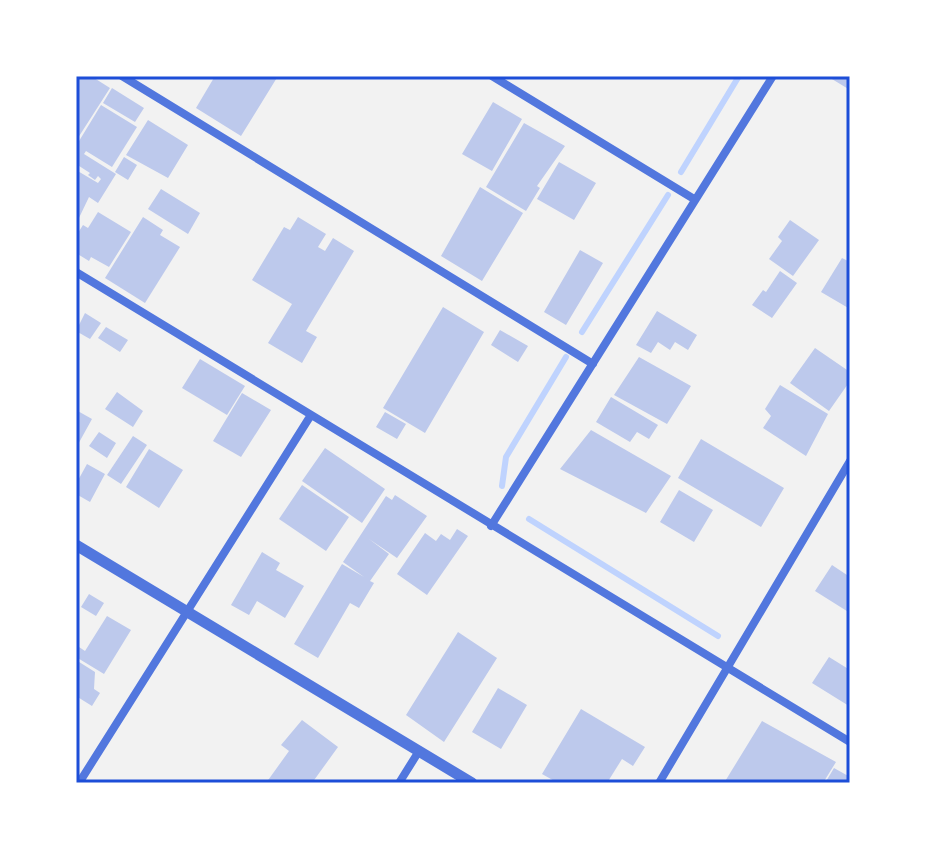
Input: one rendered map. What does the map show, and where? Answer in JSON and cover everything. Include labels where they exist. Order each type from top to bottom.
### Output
[{"type":"street","points":[[122,76],[593,364]]},
{"type":"street","points":[[492,76],[694,199]]},
{"type":"street","points":[[491,526],[773,76]]},
{"type":"street","points":[[76,272],[850,742]]},
{"type":"street","points":[[79,783],[311,415]]},
{"type":"street","points":[[659,783],[850,461]]},
{"type":"street","points":[[76,545],[472,783]]},
{"type":"street","points":[[399,783],[419,751]]},
{"type":"building","points":[[76,76],[91,76],[110,88],[76,141]]},
{"type":"building","points":[[215,76],[278,76],[241,136],[196,108]]},
{"type":"building","points":[[827,76],[850,76],[850,90]]},
{"type":"building","points":[[112,88],[144,108],[135,122],[103,103]]},
{"type":"building","points":[[493,102],[522,119],[492,171],[462,154]]},
{"type":"building","points":[[101,105],[137,127],[112,167],[86,151],[84,154],[116,174],[98,203],[89,197],[78,220],[76,170],[98,183],[101,179],[98,176],[95,180],[76,164],[76,146]]},
{"type":"building","points":[[148,120],[188,145],[168,178],[126,155]]},
{"type":"building","points":[[524,123],[565,146],[537,186],[540,188],[526,211],[486,187]]},
{"type":"building","points":[[124,157],[137,165],[128,180],[115,172]]},
{"type":"building","points":[[559,162],[596,183],[574,220],[537,199]]},
{"type":"building","points":[[480,187],[523,213],[482,281],[441,256]]},
{"type":"building","points":[[161,189],[200,213],[188,234],[148,209]]},
{"type":"building","points":[[98,212],[131,232],[109,267],[76,253],[76,236],[83,225],[88,228]]},
{"type":"building","points":[[143,217],[163,230],[160,235],[180,247],[145,303],[105,278]]},
{"type":"building","points":[[298,217],[326,234],[318,247],[325,251],[333,238],[354,251],[306,331],[317,337],[302,363],[268,343],[292,304],[252,280],[284,227],[290,230]]},
{"type":"building","points":[[790,220],[819,240],[793,276],[769,259],[782,241],[778,237]]},
{"type":"building","points":[[580,250],[603,263],[566,325],[544,312]]},
{"type":"building","points":[[842,258],[850,262],[850,309],[821,292]]},
{"type":"building","points":[[780,271],[797,283],[772,318],[752,305],[763,290],[766,292]]},
{"type":"building","points":[[443,307],[484,332],[425,433],[383,408]]},
{"type":"building","points":[[657,311],[697,335],[688,350],[675,342],[670,350],[658,342],[651,353],[636,345]]},
{"type":"building","points":[[85,313],[101,323],[90,339],[76,331]]},
{"type":"building","points":[[106,327],[128,340],[120,352],[98,338]]},
{"type":"building","points":[[500,330],[528,346],[518,362],[491,345]]},
{"type":"building","points":[[815,348],[850,372],[850,381],[829,411],[790,383]]},
{"type":"building","points":[[639,357],[691,386],[667,424],[614,395]]},
{"type":"building","points":[[200,359],[245,386],[227,415],[182,388]]},
{"type":"building","points":[[780,385],[828,414],[806,456],[763,428],[771,416],[765,409]]},
{"type":"building","points":[[117,392],[143,411],[133,427],[105,409]]},
{"type":"building","points":[[242,393],[271,410],[241,457],[213,441]]},
{"type":"building","points":[[611,397],[658,425],[649,439],[637,432],[630,442],[596,422]]},
{"type":"building","points":[[76,410],[92,419],[76,448]]},
{"type":"building","points":[[385,412],[406,424],[397,439],[376,427]]},
{"type":"building","points":[[591,430],[671,476],[646,513],[560,469]]},
{"type":"building","points":[[99,432],[116,443],[107,458],[89,446]]},
{"type":"building","points":[[133,436],[147,445],[121,484],[107,475]]},
{"type":"building","points":[[701,439],[784,488],[761,527],[678,478]]},
{"type":"building","points":[[325,448],[385,489],[362,523],[302,481]]},
{"type":"building","points":[[149,449],[183,470],[159,508],[126,487]]},
{"type":"building","points":[[87,464],[105,474],[90,502],[76,494],[76,484]]},
{"type":"building","points":[[302,485],[349,517],[326,551],[279,519]]},
{"type":"building","points":[[679,490],[713,510],[694,542],[660,522]]},
{"type":"building","points":[[395,495],[427,516],[397,558],[369,539],[389,554],[370,581],[374,583],[359,608],[350,603],[318,658],[294,644],[342,564],[364,577],[343,562],[386,496],[392,500]]},
{"type":"building","points":[[457,529],[468,536],[427,595],[397,574],[425,533],[436,541],[441,534],[450,540]]},
{"type":"building","points":[[262,552],[280,563],[276,570],[304,586],[285,618],[257,601],[249,615],[231,605]]},
{"type":"building","points":[[832,565],[850,577],[850,613],[815,591]]},
{"type":"building","points":[[89,594],[104,603],[96,616],[81,607]]},
{"type":"building","points":[[107,616],[131,630],[104,674],[76,657],[76,652],[79,647],[85,651]]},
{"type":"building","points":[[458,632],[497,658],[444,742],[406,715]]},
{"type":"building","points":[[829,657],[850,670],[849,706],[812,683]]},
{"type":"building","points":[[76,660],[95,672],[94,689],[100,693],[92,706],[76,696]]},
{"type":"building","points":[[498,688],[527,705],[501,749],[472,732]]},
{"type":"building","points":[[581,709],[645,747],[633,766],[622,759],[607,783],[558,783],[542,774]]},
{"type":"building","points":[[302,720],[338,747],[312,783],[266,783],[289,751],[281,745]]},
{"type":"building","points":[[762,721],[836,762],[823,783],[724,783]]},
{"type":"building","points":[[834,768],[850,777],[850,783],[825,783]]},
{"type":"waterway","points":[[681,172],[739,76]]},
{"type":"waterway","points":[[582,332],[668,195]]},
{"type":"waterway","points":[[502,486],[506,457],[566,357]]},
{"type":"waterway","points":[[529,519],[718,636]]}]
